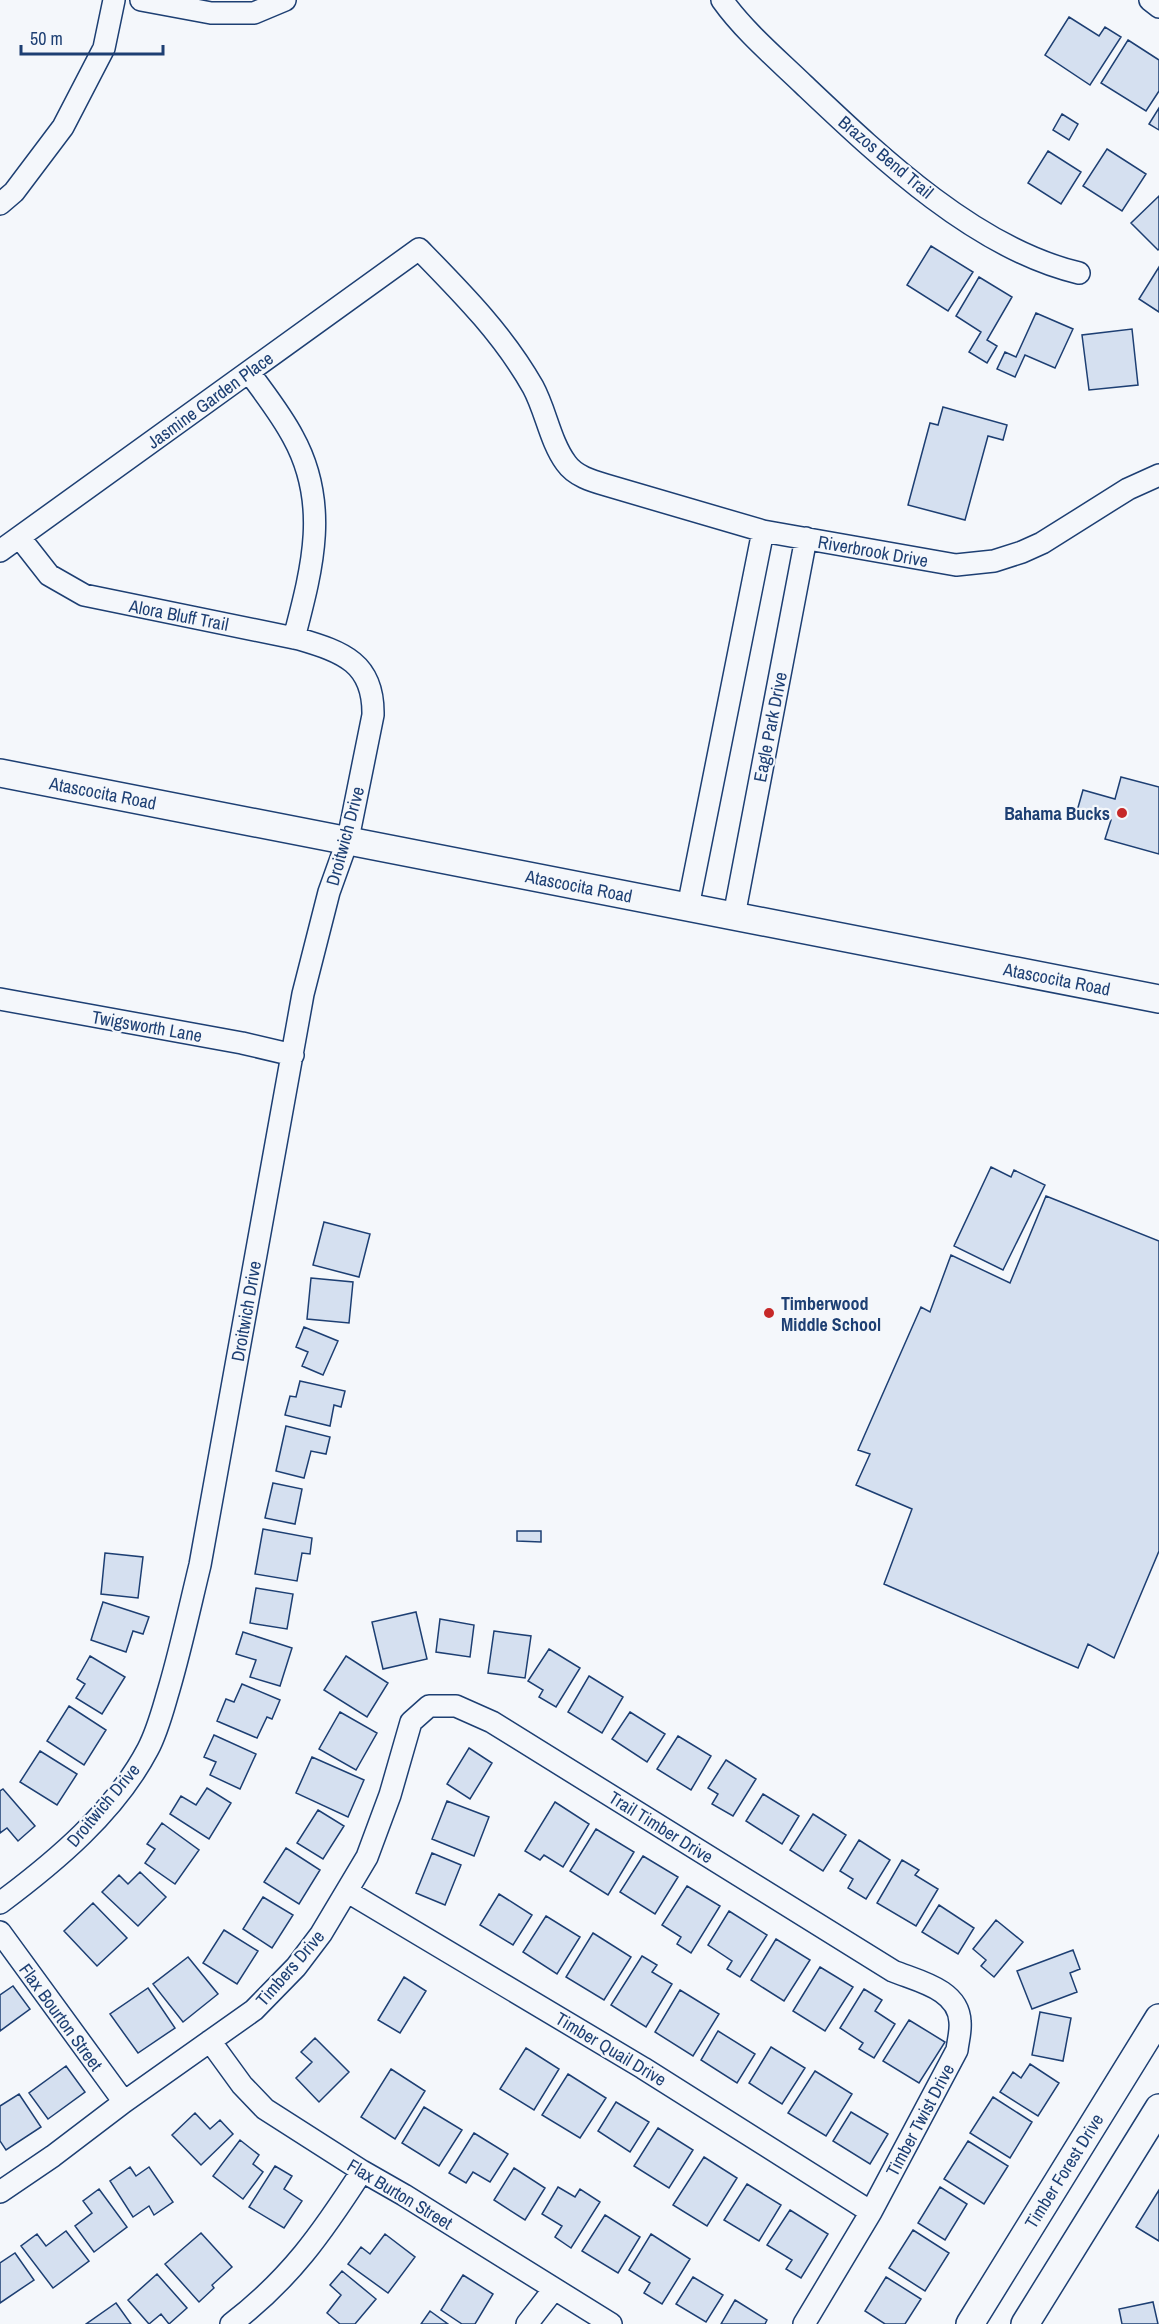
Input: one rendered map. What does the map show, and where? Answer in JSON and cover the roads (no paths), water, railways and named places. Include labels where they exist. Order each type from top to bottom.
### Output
[{"type":"main road","name":"Atascocita Road","points":[[0,773],[348,839],[1159,999]]},
{"type":"main road","name":"Timber Forest Drive","points":[[970,2324],[1159,2018]]},
{"type":"main road","points":[[1025,2324],[1159,2108]]},
{"type":"street","points":[[0,204],[14,192],[63,128],[104,48],[114,0]]},
{"type":"street","points":[[141,0],[210,13],[254,14],[285,0]]},
{"type":"street","name":"Brazos Bend Trail","points":[[722,0],[767,48],[839,118],[938,201],[988,235],[1020,253],[1060,269],[1079,273]]},
{"type":"street","points":[[1150,0],[1159,7]]},
{"type":"street","name":"Jasmine Garden Place","points":[[0,552],[419,249],[470,302],[510,350],[534,390],[562,456],[574,471]]},
{"type":"street","points":[[249,372],[293,436],[304,460],[312,489],[315,507],[313,555],[294,638]]},
{"type":"street","name":"Riverbrook Drive","points":[[574,471],[582,477],[606,485],[763,531],[956,565],[994,561],[1042,543],[1128,489],[1159,475]]},
{"type":"street","points":[[688,907],[763,531]]},
{"type":"street","name":"Alora Bluff Trail","points":[[20,538],[49,575],[84,595],[294,638],[339,653],[356,665]]},
{"type":"street","name":"Eagle Park Drive","points":[[734,916],[806,538]]},
{"type":"street","name":"Droitwich Drive","points":[[0,1903],[42,1872],[93,1822],[136,1770],[158,1726],[179,1656],[200,1565],[307,975],[329,892],[348,839],[373,715],[373,694],[367,679],[356,665]]},
{"type":"street","name":"Twigsworth Lane","points":[[0,999],[242,1043],[293,1055]]},
{"type":"street","name":"Timbers Drive","points":[[0,2192],[254,2010],[276,1990],[321,1934],[348,1892],[375,1837],[411,1722],[429,1706],[459,1707]]},
{"type":"street","name":"Trail Timber Drive","points":[[459,1707],[492,1722],[861,1951]]},
{"type":"street","name":"Timber Quail Drive","points":[[348,1892],[643,2068],[871,2212]]},
{"type":"street","name":"Flax Bourton Street","points":[[0,1932],[124,2102]]},
{"type":"street","name":"Timber Twist Drive","points":[[804,2324],[871,2212],[957,2050],[961,2020],[955,2006],[943,1992],[893,1971],[861,1951]]},
{"type":"street","name":"Flax Burton Street","points":[[210,2041],[242,2085],[265,2109],[611,2324]]},
{"type":"street","points":[[231,2324],[286,2277],[324,2230],[362,2171]]},
{"type":"street","points":[[527,2324],[554,2289]]},
{"type":"place","name":"Bahama Bucks","points":[[1122,813]]},
{"type":"place","name":"Timberwood Middle School","points":[[769,1313]]}]
